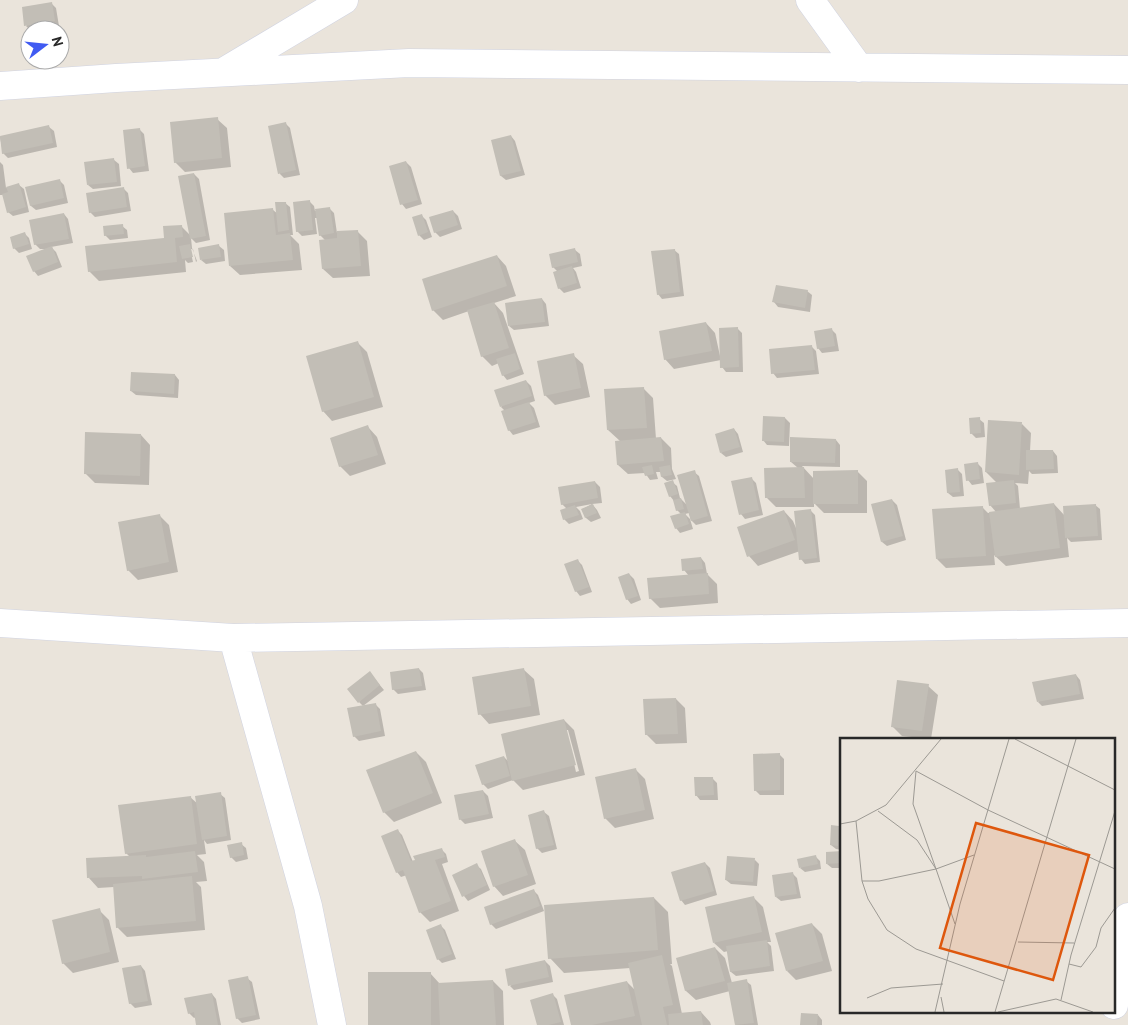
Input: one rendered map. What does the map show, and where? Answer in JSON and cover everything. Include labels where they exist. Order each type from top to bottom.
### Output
[{"type":"street","points":[[222,73],[344,0]]},
{"type":"street","points":[[810,0],[859,68]]},
{"type":"street","points":[[0,86],[408,63],[1128,70]]},
{"type":"street","points":[[0,623],[233,638],[1128,623]]},
{"type":"street","points":[[233,638],[308,906],[332,1025]]},
{"type":"street","points":[[1116,992],[1128,917]]},
{"type":"street","points":[[1111,1025],[1113,1012]]},
{"type":"building","points":[[52,2],[55,20],[23,20],[22,7]]},
{"type":"building","points":[[218,117],[222,158],[174,163],[170,122]]},
{"type":"building","points":[[286,122],[296,170],[278,174],[268,126]]},
{"type":"building","points":[[49,125],[53,143],[2,154],[0,136]]},
{"type":"building","points":[[140,128],[145,166],[127,169],[123,130]]},
{"type":"building","points":[[511,135],[521,171],[500,176],[491,140]]},
{"type":"building","points":[[114,158],[117,182],[87,185],[84,162]]},
{"type":"building","points":[[406,161],[418,200],[400,205],[389,166]]},
{"type":"building","points":[[194,173],[206,236],[190,239],[178,176]]},
{"type":"building","points":[[60,179],[64,198],[30,206],[25,187]]},
{"type":"building","points":[[19,183],[26,207],[7,213],[2,194],[8,192],[6,187]]},
{"type":"building","points":[[124,187],[127,207],[89,213],[86,193]]},
{"type":"building","points":[[310,200],[313,230],[296,232],[293,202]]},
{"type":"building","points":[[275,202],[286,202],[289,230],[278,232]]},
{"type":"building","points":[[330,207],[334,233],[319,236],[315,209]]},
{"type":"building","points":[[273,208],[276,235],[290,233],[293,260],[229,266],[224,213]]},
{"type":"building","points":[[453,210],[458,225],[434,233],[429,217]]},
{"type":"building","points":[[64,213],[69,239],[34,245],[29,220]]},
{"type":"building","points":[[422,214],[428,232],[418,236],[412,217]]},
{"type":"building","points":[[123,224],[124,234],[104,236],[103,226]]},
{"type":"building","points":[[182,225],[183,237],[175,238],[177,262],[88,272],[85,246],[164,238],[163,226]]},
{"type":"building","points":[[358,230],[361,266],[322,269],[319,240],[337,238],[337,231]]},
{"type":"building","points":[[25,232],[29,244],[13,249],[10,237]]},
{"type":"building","points":[[190,244],[193,257],[182,259],[179,246]]},
{"type":"building","points":[[219,244],[221,257],[200,260],[198,248]]},
{"type":"building","points":[[52,246],[58,262],[33,272],[26,256]]},
{"type":"building","points":[[575,248],[578,262],[552,268],[549,254]]},
{"type":"building","points":[[675,249],[680,292],[657,295],[651,251]]},
{"type":"building","points":[[497,255],[507,286],[432,311],[422,279]]},
{"type":"building","points":[[572,266],[577,283],[558,289],[553,272]]},
{"type":"building","points":[[776,285],[808,290],[805,308],[772,302]]},
{"type":"building","points":[[542,298],[545,322],[508,326],[505,303]]},
{"type":"building","points":[[494,302],[509,348],[481,357],[467,310]]},
{"type":"building","points":[[706,322],[712,351],[664,360],[659,331]]},
{"type":"building","points":[[738,327],[739,367],[720,368],[719,328]]},
{"type":"building","points":[[832,328],[835,346],[817,349],[814,331]]},
{"type":"building","points":[[358,341],[374,397],[322,412],[306,356]]},
{"type":"building","points":[[812,345],[815,370],[771,374],[769,349]]},
{"type":"building","points":[[515,353],[520,369],[502,376],[496,359]]},
{"type":"building","points":[[574,353],[581,388],[544,396],[537,361]]},
{"type":"building","points":[[131,372],[175,374],[174,394],[130,391]]},
{"type":"building","points":[[526,380],[532,396],[500,407],[494,390]]},
{"type":"building","points":[[644,387],[647,428],[607,430],[604,389]]},
{"type":"building","points":[[529,402],[536,422],[508,431],[501,411]]},
{"type":"building","points":[[763,416],[785,417],[784,442],[762,441]]},
{"type":"building","points":[[980,417],[981,433],[970,434],[969,418]]},
{"type":"building","points":[[988,420],[1022,422],[1019,475],[985,472]]},
{"type":"building","points":[[368,425],[378,455],[339,467],[330,438]]},
{"type":"building","points":[[734,428],[740,447],[720,453],[715,434]]},
{"type":"building","points":[[85,432],[141,434],[140,476],[84,474]]},
{"type":"building","points":[[661,437],[664,461],[617,465],[615,441]]},
{"type":"building","points":[[790,437],[836,439],[835,463],[790,462]]},
{"type":"building","points":[[1026,450],[1053,450],[1054,469],[1026,470]]},
{"type":"building","points":[[978,462],[980,479],[966,481],[964,464]]},
{"type":"building","points":[[652,465],[654,474],[645,476],[642,467]]},
{"type":"building","points":[[670,465],[672,475],[661,477],[659,467]]},
{"type":"building","points":[[804,467],[805,498],[765,498],[764,468]]},
{"type":"building","points":[[958,468],[960,492],[947,493],[945,470]]},
{"type":"building","points":[[695,470],[708,516],[691,521],[677,475]]},
{"type":"building","points":[[858,470],[858,504],[813,504],[813,471]]},
{"type":"building","points":[[752,477],[759,510],[739,515],[731,481]]},
{"type":"building","points":[[673,480],[678,494],[669,497],[664,483]]},
{"type":"building","points":[[1014,480],[1016,503],[989,506],[986,483]]},
{"type":"building","points":[[595,481],[598,498],[561,505],[558,487]]},
{"type":"building","points":[[681,498],[684,509],[676,511],[673,500]]},
{"type":"building","points":[[892,499],[903,536],[881,542],[871,504]]},
{"type":"building","points":[[1054,503],[1060,548],[995,557],[989,512]]},
{"type":"building","points":[[593,504],[597,513],[585,518],[581,509]]},
{"type":"building","points":[[1096,504],[1098,536],[1065,538],[1063,506]]},
{"type":"building","points":[[575,505],[579,515],[563,520],[560,510]]},
{"type":"building","points":[[983,506],[986,556],[936,559],[932,509]]},
{"type":"building","points":[[811,509],[817,558],[799,560],[794,511]]},
{"type":"building","points":[[784,510],[795,540],[747,557],[737,527]]},
{"type":"building","points":[[685,512],[689,524],[675,529],[670,516]]},
{"type":"building","points":[[160,514],[169,562],[127,571],[118,522]]},
{"type":"building","points":[[701,557],[703,569],[682,571],[681,559]]},
{"type":"building","points":[[578,559],[589,587],[575,592],[564,564]]},
{"type":"building","points":[[629,573],[638,596],[626,600],[618,577]]},
{"type":"building","points":[[708,573],[709,594],[649,599],[647,578]]},
{"type":"building","points":[[419,668],[422,686],[392,690],[390,672]]},
{"type":"building","points":[[524,668],[531,706],[478,715],[472,677]]},
{"type":"building","points":[[370,671],[380,685],[358,703],[347,689]]},
{"type":"building","points":[[1076,674],[1080,694],[1037,702],[1032,682]]},
{"type":"building","points":[[897,680],[929,684],[922,731],[891,727]]},
{"type":"building","points":[[676,698],[678,734],[645,735],[643,699]]},
{"type":"building","points":[[376,703],[381,731],[353,737],[347,708]]},
{"type":"building","points":[[564,719],[576,765],[512,781],[501,734]]},
{"type":"building","points":[[416,751],[433,793],[383,813],[366,770]]},
{"type":"building","points":[[780,753],[780,790],[754,791],[753,754]]},
{"type":"building","points":[[504,756],[510,776],[482,785],[475,765]]},
{"type":"building","points":[[636,768],[645,810],[604,819],[595,777]]},
{"type":"building","points":[[694,777],[713,777],[714,795],[695,796]]},
{"type":"building","points":[[483,790],[489,814],[459,820],[454,795]]},
{"type":"building","points":[[221,792],[227,836],[202,840],[195,796]]},
{"type":"building","points":[[191,796],[197,844],[125,854],[118,805]]},
{"type":"building","points":[[544,810],[554,845],[536,849],[528,815]]},
{"type":"building","points":[[831,825],[839,826],[838,846],[830,845]]},
{"type":"building","points":[[398,829],[411,861],[415,860],[413,856],[442,848],[445,857],[435,860],[451,901],[419,913],[403,870],[396,873],[381,836]]},
{"type":"building","points":[[515,839],[528,875],[493,887],[481,851]]},
{"type":"building","points":[[242,842],[244,855],[230,858],[227,845]]},
{"type":"building","points":[[195,851],[198,872],[142,879],[142,876],[87,878],[86,858],[146,855],[146,857]]},
{"type":"building","points":[[840,851],[840,863],[826,864],[826,852]]},
{"type":"building","points":[[816,855],[818,864],[799,868],[797,859]]},
{"type":"building","points":[[727,856],[755,858],[753,882],[725,880]]},
{"type":"building","points":[[705,862],[714,891],[680,901],[671,872]]},
{"type":"building","points":[[477,863],[487,885],[462,897],[452,875]]},
{"type":"building","points":[[793,872],[797,894],[775,897],[772,875]]},
{"type":"building","points":[[192,876],[196,921],[116,928],[113,884]]},
{"type":"building","points":[[534,889],[540,906],[490,925],[484,907]]},
{"type":"building","points":[[754,896],[762,932],[713,943],[705,907]]},
{"type":"building","points":[[654,897],[658,950],[548,959],[544,905]]},
{"type":"building","points":[[100,908],[110,952],[62,964],[52,920]]},
{"type":"building","points":[[812,923],[823,961],[786,971],[775,933]]},
{"type":"building","points":[[441,924],[452,954],[437,960],[426,930]]},
{"type":"building","points":[[767,940],[770,966],[730,972],[726,946]]},
{"type":"building","points":[[715,947],[725,981],[685,991],[676,958]]},
{"type":"building","points":[[662,955],[673,1005],[663,1007],[667,1025],[642,1025],[628,963]]},
{"type":"building","points":[[545,960],[549,977],[508,986],[505,969]]},
{"type":"building","points":[[141,965],[148,1001],[129,1004],[122,968]]},
{"type":"building","points":[[368,972],[431,972],[431,1025],[368,1025]]},
{"type":"building","points":[[248,976],[256,1015],[236,1019],[228,980]]},
{"type":"building","points":[[747,979],[754,1023],[735,1025],[727,983]]},
{"type":"building","points":[[493,980],[496,1025],[440,1025],[438,983]]},
{"type":"building","points":[[627,981],[635,1016],[592,1025],[571,1025],[564,995]]},
{"type":"building","points":[[212,993],[218,1025],[196,1025],[194,1012],[188,1014],[184,998]]},
{"type":"building","points":[[553,993],[561,1022],[537,1025],[530,1000]]},
{"type":"building","points":[[701,1011],[703,1025],[669,1025],[668,1014]]},
{"type":"building","points":[[801,1013],[818,1014],[817,1025],[800,1025]]}]
